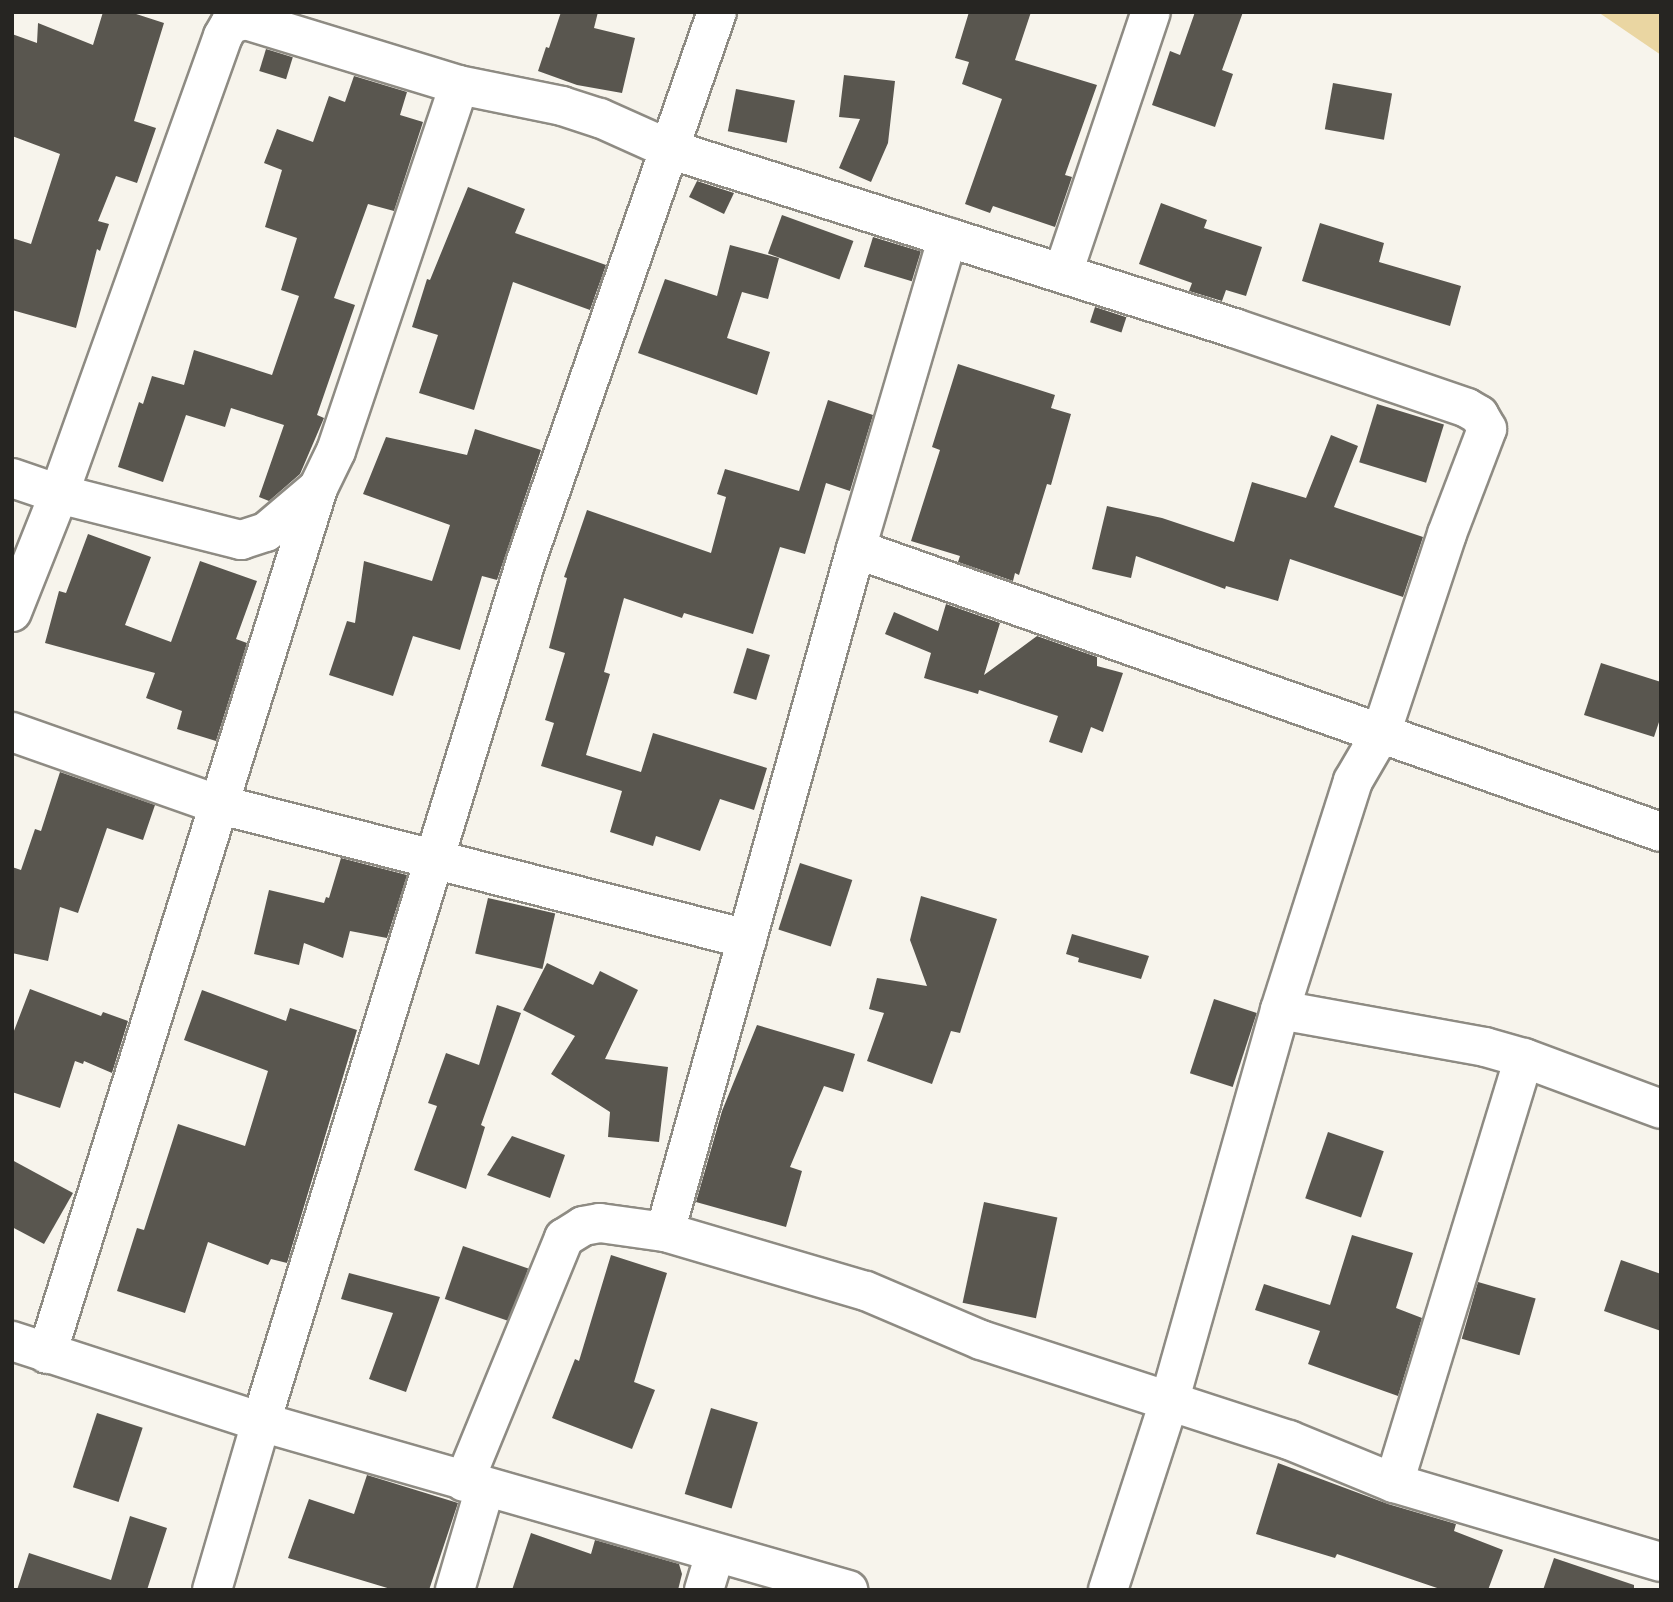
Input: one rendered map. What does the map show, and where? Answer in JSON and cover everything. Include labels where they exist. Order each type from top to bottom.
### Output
[{"type":"street","points":[[212,1590],[261,1422],[526,561],[717,12]]},
{"type":"street","points":[[1063,273],[1151,12]]},
{"type":"street","points":[[12,611],[59,494],[230,24],[246,20],[459,85],[562,106],[600,118],[669,149],[1234,328],[1467,408],[1479,415],[1487,429],[1447,534],[1381,733],[1353,781],[1280,1010],[1169,1402],[1108,1590]]},
{"type":"street","points":[[459,85],[336,451],[318,488],[217,804],[30,1347],[261,1422],[475,1485],[710,1572],[848,1590]]},
{"type":"street","points":[[665,1231],[856,549],[948,237]]},
{"type":"street","points":[[12,478],[59,494],[241,540],[266,532],[318,488]]},
{"type":"street","points":[[856,549],[1661,832]]},
{"type":"street","points":[[12,732],[217,804],[435,862],[747,939]]},
{"type":"street","points":[[1280,1010],[1485,1047],[1524,1058],[1661,1109]]},
{"type":"street","points":[[1394,1483],[1524,1058]]},
{"type":"street","points":[[455,1590],[475,1485],[564,1238],[583,1226],[600,1223],[665,1231],[866,1291],[981,1340],[1289,1440],[1394,1483],[1660,1560]]},
{"type":"shaded area","points":[[1598,12],[1661,12],[1661,55]]},
{"type":"building","points":[[103,12],[130,12],[164,23],[134,121],[156,128],[137,183],[116,176],[98,221],[109,224],[100,251],[97,249],[76,328],[12,310],[12,238],[31,244],[60,154],[12,136],[12,34],[37,43],[38,23],[93,45]]},
{"type":"building","points":[[561,12],[598,12],[594,28],[635,38],[622,93],[577,85],[538,71]]},
{"type":"building","points":[[969,12],[1031,12],[1015,60],[1097,85],[1065,175],[1072,177],[1055,227],[993,206],[990,213],[965,204],[1002,99],[962,84],[969,62],[955,58]]},
{"type":"building","points":[[1195,12],[1243,12],[1222,70],[1233,74],[1215,127],[1152,105],[1170,51],[1180,55]]},
{"type":"building","points":[[266,49],[293,57],[286,79],[259,71]]},
{"type":"building","points":[[844,75],[895,81],[888,143],[871,182],[839,168],[860,119],[839,117]]},
{"type":"building","points":[[354,76],[407,92],[400,115],[423,122],[394,211],[368,204],[334,298],[355,305],[317,415],[324,418],[300,474],[269,501],[259,497],[284,425],[231,408],[225,427],[186,415],[163,482],[118,467],[139,402],[143,404],[152,376],[184,385],[194,350],[272,375],[299,296],[281,290],[297,238],[265,227],[282,170],[264,163],[277,129],[313,142],[329,96],[345,102]]},
{"type":"building","points":[[1333,83],[1392,93],[1384,140],[1325,129]]},
{"type":"building","points":[[736,89],[795,100],[787,143],[728,131]]},
{"type":"building","points":[[697,181],[734,193],[724,214],[689,197]]},
{"type":"building","points":[[468,187],[525,209],[515,233],[606,265],[590,310],[513,282],[474,410],[419,393],[438,335],[412,327],[427,279],[430,280]]},
{"type":"building","points":[[1161,203],[1207,220],[1204,228],[1262,247],[1246,296],[1226,290],[1222,301],[1189,291],[1192,283],[1139,264]]},
{"type":"building","points":[[782,215],[853,241],[839,280],[768,254]]},
{"type":"building","points":[[1320,223],[1384,243],[1379,262],[1461,286],[1450,326],[1302,281]]},
{"type":"building","points":[[873,237],[921,252],[912,281],[864,267]]},
{"type":"building","points":[[730,245],[779,258],[768,299],[742,292],[727,338],[770,352],[757,395],[638,353],[665,279],[717,296]]},
{"type":"building","points":[[1095,307],[1126,317],[1121,332],[1090,322]]},
{"type":"building","points":[[958,364],[1055,395],[1051,408],[1071,414],[1051,485],[1047,484],[1019,575],[1015,573],[1013,581],[958,562],[960,556],[911,541],[940,450],[932,447]]},
{"type":"building","points":[[828,400],[873,415],[850,491],[826,483],[805,554],[780,547],[753,634],[684,613],[682,618],[624,598],[604,672],[610,674],[586,755],[641,772],[653,733],[767,768],[754,810],[720,799],[700,851],[656,836],[653,846],[610,832],[622,791],[541,766],[554,723],[545,720],[565,653],[549,648],[567,578],[564,577],[587,510],[711,553],[726,497],[717,494],[725,469],[799,491]]},
{"type":"building","points":[[1377,404],[1444,424],[1426,483],[1359,462]]},
{"type":"building","points":[[475,429],[541,450],[497,580],[482,576],[460,650],[413,636],[393,696],[329,675],[347,621],[355,623],[364,561],[432,581],[450,525],[363,494],[386,437],[467,455]]},
{"type":"building","points":[[1331,435],[1358,446],[1334,507],[1423,537],[1403,597],[1290,559],[1278,601],[1226,586],[1225,589],[1136,556],[1131,578],[1092,569],[1107,506],[1162,518],[1234,542],[1252,482],[1306,498]]},
{"type":"building","points":[[88,534],[151,557],[125,625],[171,642],[200,561],[257,581],[236,639],[247,643],[216,741],[177,729],[182,711],[146,698],[155,673],[45,643],[59,591],[66,593]]},
{"type":"building","points":[[946,604],[1000,623],[984,675],[1037,636],[1097,657],[1097,666],[1123,673],[1103,732],[1091,727],[1082,753],[1049,742],[1058,716],[979,690],[978,694],[924,678],[931,653],[885,634],[894,612],[938,631]]},
{"type":"building","points":[[747,648],[770,655],[756,700],[733,693]]},
{"type":"building","points":[[1601,663],[1661,682],[1661,716],[1654,737],[1584,715]]},
{"type":"building","points":[[60,772],[155,805],[143,840],[107,828],[78,913],[60,907],[48,961],[12,953],[12,867],[21,870],[35,829],[41,831]]},
{"type":"building","points":[[341,858],[407,875],[387,938],[350,931],[343,958],[304,943],[299,965],[254,954],[269,890],[324,903],[326,897],[329,898]]},
{"type":"building","points":[[800,863],[852,880],[831,947],[778,930]]},
{"type":"building","points":[[921,896],[997,919],[960,1033],[951,1031],[932,1084],[867,1061],[884,1013],[869,1009],[877,978],[927,986],[910,940]]},
{"type":"building","points":[[488,898],[555,914],[542,969],[475,954]]},
{"type":"building","points":[[1072,934],[1149,956],[1141,979],[1078,962],[1079,958],[1066,954]]},
{"type":"building","points":[[547,963],[593,985],[600,971],[638,990],[605,1059],[668,1067],[659,1142],[608,1137],[610,1112],[551,1074],[575,1036],[523,1010]]},
{"type":"building","points":[[30,989],[101,1016],[103,1012],[128,1021],[112,1073],[84,1061],[83,1064],[75,1061],[60,1108],[12,1092],[12,1036]]},
{"type":"building","points":[[202,990],[286,1021],[290,1008],[357,1030],[287,1263],[271,1259],[268,1265],[208,1242],[185,1313],[117,1291],[137,1228],[144,1230],[178,1124],[245,1146],[268,1071],[184,1040]]},
{"type":"building","points":[[1214,999],[1257,1013],[1233,1087],[1190,1073]]},
{"type":"building","points":[[497,1005],[521,1013],[481,1125],[485,1127],[466,1189],[414,1170],[437,1106],[428,1103],[446,1053],[479,1065]]},
{"type":"building","points":[[757,1025],[855,1054],[843,1092],[824,1086],[790,1167],[802,1171],[786,1227],[696,1202],[722,1111]]},
{"type":"building","points":[[1328,1132],[1384,1151],[1361,1217],[1305,1198]]},
{"type":"building","points":[[512,1136],[565,1155],[550,1198],[487,1175]]},
{"type":"building","points":[[12,1160],[73,1193],[44,1244],[12,1227]]},
{"type":"building","points":[[984,1202],[1057,1218],[1036,1318],[963,1303]]},
{"type":"building","points":[[1352,1235],[1413,1253],[1396,1308],[1422,1318],[1398,1396],[1308,1364],[1320,1331],[1255,1310],[1264,1284],[1330,1305]]},
{"type":"building","points":[[463,1246],[528,1268],[510,1321],[445,1299]]},
{"type":"building","points":[[611,1255],[667,1273],[634,1382],[655,1390],[632,1449],[552,1418],[575,1359],[579,1361]]},
{"type":"building","points":[[1621,1260],[1661,1274],[1661,1331],[1604,1311]]},
{"type":"building","points":[[349,1273],[440,1297],[406,1392],[369,1379],[393,1313],[341,1299]]},
{"type":"building","points":[[1478,1282],[1536,1299],[1519,1355],[1462,1339]]},
{"type":"building","points":[[711,1408],[758,1422],[732,1508],[685,1494]]},
{"type":"building","points":[[97,1413],[143,1428],[119,1502],[73,1487]]},
{"type":"building","points":[[1278,1463],[1388,1504],[1456,1524],[1454,1531],[1503,1550],[1488,1590],[1443,1590],[1337,1554],[1335,1558],[1256,1534]]},
{"type":"building","points":[[367,1475],[458,1503],[429,1590],[394,1590],[288,1558],[309,1499],[354,1514]]},
{"type":"building","points":[[130,1516],[167,1528],[147,1590],[17,1590],[29,1553],[111,1580]]},
{"type":"building","points":[[531,1533],[591,1554],[595,1540],[679,1564],[682,1574],[678,1590],[512,1590]]},
{"type":"building","points":[[1554,1558],[1634,1585],[1634,1590],[1543,1590]]}]
